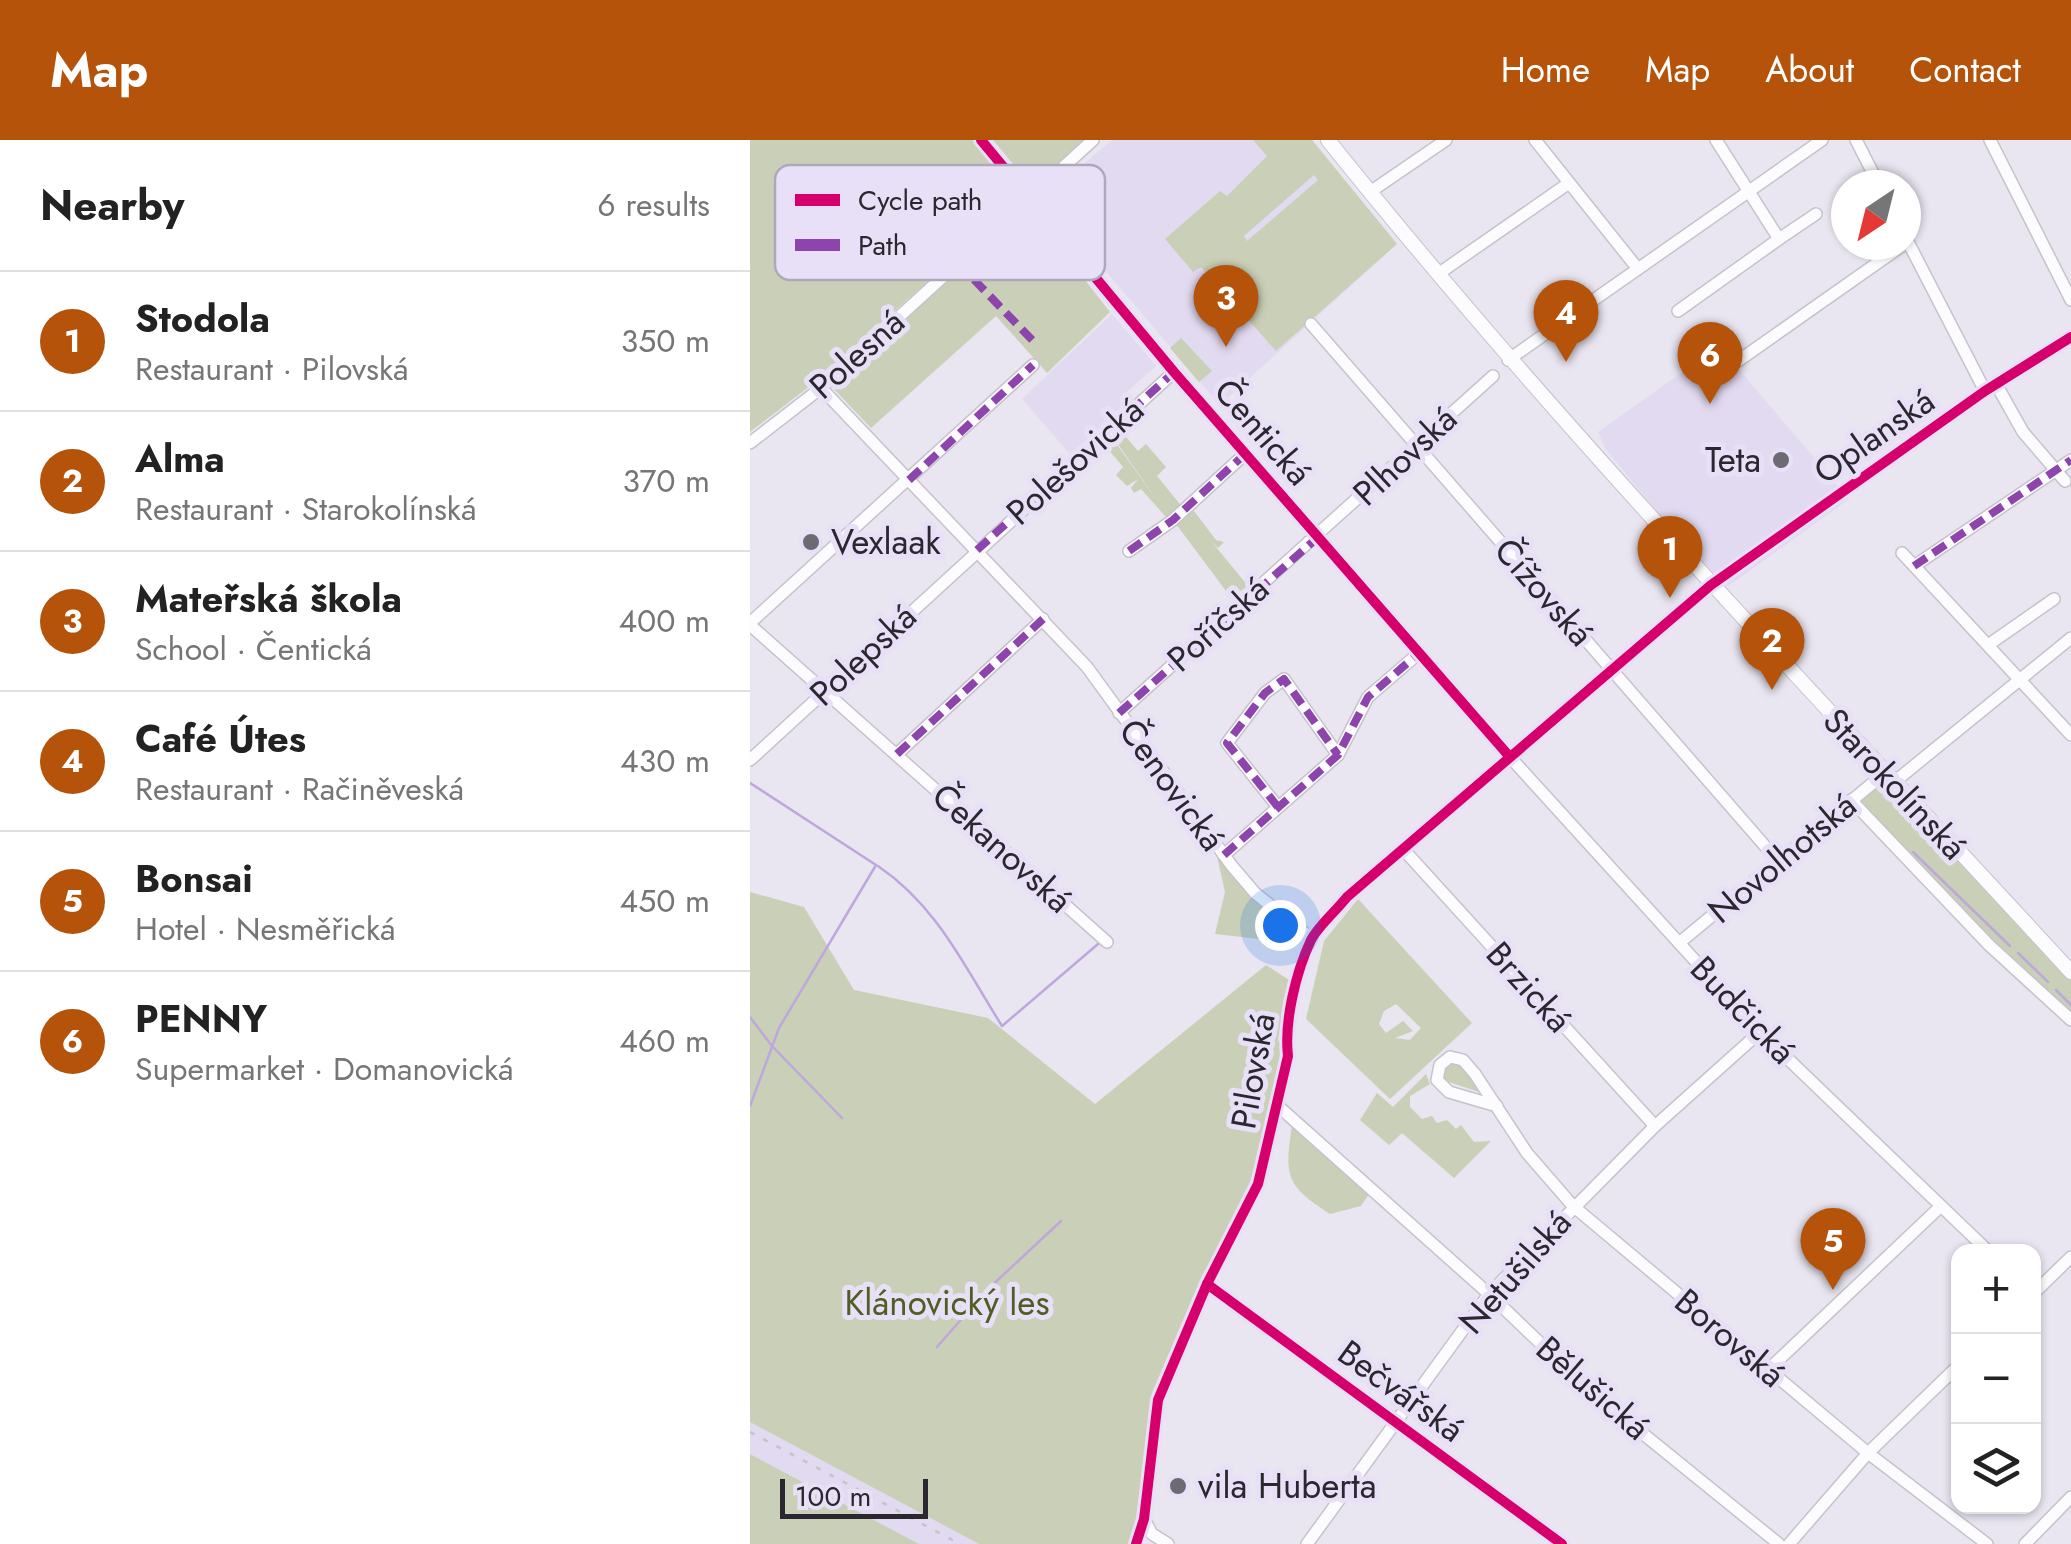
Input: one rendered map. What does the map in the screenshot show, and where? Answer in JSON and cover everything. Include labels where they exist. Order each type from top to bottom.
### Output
[{"type":"main road","name":"Starokolínská","points":[[1328,140],[1508,360],[2071,972]]},
{"type":"street","name":"Čentická","points":[[981,140],[1001,165]]},
{"type":"street","name":"Polesná","points":[[1065,165],[1093,140]]},
{"type":"street","points":[[1370,192],[1446,140]]},
{"type":"street","points":[[1535,140],[1638,269]]},
{"type":"street","points":[[1716,140],[1779,238]]},
{"type":"street","points":[[1508,360],[1822,140]]},
{"type":"street","points":[[1856,140],[1871,170]]},
{"type":"street","points":[[1990,140],[2071,300]]},
{"type":"street","points":[[1438,274],[1569,183]]},
{"type":"street","points":[[1678,311],[1816,214]]},
{"type":"street","points":[[1738,360],[1880,260]]},
{"type":"street","points":[[1916,260],[1990,388],[2066,481]]},
{"type":"street","name":"Polesná","points":[[750,443],[821,388],[939,280]]},
{"type":"street","name":"Čentická","points":[[1097,280],[1509,756]]},
{"type":"street","name":"Čížovská","points":[[1311,324],[1778,861]]},
{"type":"street","name":"Oplanská","points":[[1711,585],[1990,388],[2071,336]]},
{"type":"street","points":[[750,624],[1032,365]]},
{"type":"street","name":"Polešovická","points":[[976,550],[1174,372]]},
{"type":"street","name":"Plhovská","points":[[1318,537],[1492,376]]},
{"type":"street","name":"Čenovická","points":[[821,388],[1087,666],[1224,856],[1255,893],[1312,939]]},
{"type":"street","points":[[1129,551],[1173,520],[1245,454]]},
{"type":"street","points":[[1914,566],[2071,460]]},
{"type":"street","name":"Poříčská","points":[[1119,713],[1318,537]]},
{"type":"street","name":"Polepská","points":[[750,760],[976,550]]},
{"type":"street","points":[[1902,553],[2071,734]]},
{"type":"street","name":"Pilovská","points":[[1136,1544],[1144,1519],[1158,1400],[1207,1284],[1258,1184],[1288,1056],[1289,1016],[1312,939],[1347,898],[1711,585]]},
{"type":"street","points":[[1988,645],[2054,599]]},
{"type":"street","name":"Čekanovská","points":[[897,754],[1043,619]]},
{"type":"street","name":"Čekanovská","points":[[750,624],[1107,942]]},
{"type":"street","name":"Novolhotská","points":[[1679,943],[1852,800],[1889,778],[2071,638]]},
{"type":"street","points":[[1224,856],[1338,755],[1368,697],[1419,653]]},
{"type":"street","points":[[1278,807],[1228,743],[1265,693],[1284,679],[1338,755]]},
{"type":"street","name":"Budčická","points":[[1509,756],[1760,1032],[1981,1244]]},
{"type":"street","name":"Starokolínská","points":[[1852,800],[1979,935],[2071,1020]]},
{"type":"street","name":"Brzická","points":[[1403,849],[1654,1126]]},
{"type":"street","name":"Netušilská","points":[[1307,1544],[1489,1294],[1654,1126],[1760,1032]]},
{"type":"street","name":"Borovská","points":[[1496,1106],[1445,1090],[1437,1080],[1440,1065],[1450,1058],[1463,1060],[1496,1106],[1527,1153],[1572,1206],[1868,1453],[1987,1544]]},
{"type":"street","name":"Bělušická","points":[[1278,1106],[1489,1294],[1589,1390],[1779,1544]]},
{"type":"street","points":[[1768,1370],[1941,1206]]},
{"type":"street","points":[[2041,1287],[2069,1264]]},
{"type":"street","name":"Bečvářská","points":[[1207,1284],[1396,1420],[1557,1543]]},
{"type":"street","points":[[1789,1544],[1868,1453],[1951,1373]]},
{"type":"street","points":[[2025,1544],[2071,1497]]},
{"type":"street","points":[[1144,1519],[1152,1534],[1168,1544]]},
{"type":"shaded area","points":[[1112,140],[1312,140],[1397,244],[1220,405],[1105,270],[1105,165],[1083,165]]},
{"type":"shaded area","points":[[1112,314],[1156,366],[1122,396],[1128,403],[1070,454],[1022,399]]},
{"type":"shaded area","points":[[1719,346],[1849,499],[1727,587],[1657,512],[1605,448],[1598,432]]},
{"type":"shaded area","points":[[750,1422],[979,1544],[919,1544],[750,1454]]},
{"type":"green space","points":[[750,140],[976,140],[993,165],[775,165],[775,280],[929,280],[810,386],[750,432]]},
{"type":"green space","points":[[993,140],[1084,140],[1057,165],[1014,165]]},
{"type":"green space","points":[[1253,140],[1312,140],[1397,244],[1276,351],[1201,267],[1193,272],[1165,239],[1220,191],[1227,196],[1267,156]],"holes":[[[1314,175],[1318,180],[1247,241],[1244,236]]]},
{"type":"green space","points":[[948,280],[1085,280],[1110,312],[1047,373],[996,316],[871,428],[833,388]]},
{"type":"green space","points":[[1181,338],[1212,371],[1199,382],[1170,348]]},
{"type":"green space","points":[[1121,431],[1138,451],[1146,444],[1166,467],[1157,476],[1188,514],[1194,511],[1216,540],[1224,542],[1218,548],[1211,541],[1253,592],[1238,607],[1170,516],[1161,522],[1166,517],[1141,489],[1134,493],[1131,488],[1138,479],[1127,486],[1116,475],[1123,467],[1103,443],[1111,436],[1160,505],[1113,437]]},
{"type":"green space","points":[[1885,773],[2071,973],[2071,1021],[1851,800]]},
{"type":"green space","points":[[1216,852],[1301,938],[1277,941],[1215,934],[1225,892]]},
{"type":"green space","name":"Klánovický les","points":[[750,892],[804,907],[854,990],[988,1018],[1095,1104],[1266,965],[1289,980],[1278,1040],[1282,1046],[1254,1173],[1244,1195],[1248,1196],[1202,1276],[1152,1393],[1133,1544],[979,1544],[750,1422]]},
{"type":"green space","points":[[1358,899],[1472,1023],[1390,1099],[1306,1019],[1324,941]],"holes":[[[1396,1004],[1421,1028],[1410,1040],[1395,1038],[1413,1031],[1403,1021],[1386,1033],[1379,1024],[1384,1011]]]},
{"type":"green space","points":[[1448,1062],[1459,1062],[1482,1093],[1443,1080],[1442,1068]]},
{"type":"green space","points":[[1426,1074],[1430,1084],[1410,1096],[1410,1107],[1422,1119],[1432,1116],[1437,1123],[1447,1120],[1456,1129],[1461,1125],[1474,1142],[1491,1141],[1454,1178],[1402,1133],[1389,1145],[1360,1120],[1377,1093],[1393,1107]]},
{"type":"green space","points":[[1292,1126],[1369,1194],[1361,1206],[1330,1214],[1297,1187],[1288,1157]]},
{"type":"green space","points":[[750,1454],[919,1544],[750,1544]]},
{"type":"waterway","points":[[750,783],[876,865],[779,1028],[750,1106]]},
{"type":"waterway","points":[[1913,852],[2010,946]]},
{"type":"waterway","points":[[878,866],[934,919],[1002,1026],[1098,944]]},
{"type":"waterway","points":[[2018,953],[2048,982]]},
{"type":"waterway","points":[[2056,990],[2071,1005]]},
{"type":"waterway","points":[[750,1017],[772,1046],[842,1118]]},
{"type":"waterway","points":[[937,1347],[986,1291],[1061,1221]]},
{"type":"railway","points":[[750,1432],[960,1544]]},
{"type":"marked path","points":[[974,280],[1035,343]]},
{"type":"marked path","points":[[909,480],[1033,365]]},
{"type":"marked path","points":[[977,550],[1174,372]]},
{"type":"marked path","points":[[1129,551],[1173,520],[1245,454]]},
{"type":"marked path","points":[[1914,566],[2071,460]]},
{"type":"marked path","points":[[1119,713],[1318,537]]},
{"type":"marked path","points":[[897,754],[1043,619]]},
{"type":"marked path","points":[[1224,855],[1338,755],[1368,697],[1419,653]]},
{"type":"marked path","points":[[1278,807],[1227,743],[1265,693],[1284,679],[1338,755]]},
{"type":"cycle path","points":[[981,140],[1002,165]]},
{"type":"cycle path","points":[[1097,280],[1509,756]]},
{"type":"cycle path","points":[[1136,1544],[1144,1519],[1158,1400],[1207,1284],[1258,1184],[1288,1056],[1292,997],[1318,929],[1347,897],[1711,585],[1985,391],[2071,337]]},
{"type":"cycle path","points":[[1207,1284],[1562,1544]]},
{"type":"place","name":"Mateřská škola","points":[[1226,347]]},
{"type":"place","name":"Café Útes","points":[[1566,362]]},
{"type":"place","name":"PENNY","points":[[1710,404]]},
{"type":"place","name":"Teta","points":[[1781,460]]},
{"type":"place","name":"Vexlaak","points":[[811,542]]},
{"type":"place","name":"Stodola","points":[[1670,598]]},
{"type":"place","name":"Alma","points":[[1772,690]]},
{"type":"place","name":"Bonsai","points":[[1833,1290]]},
{"type":"place","name":"vila Huberta","points":[[1178,1486]]}]
